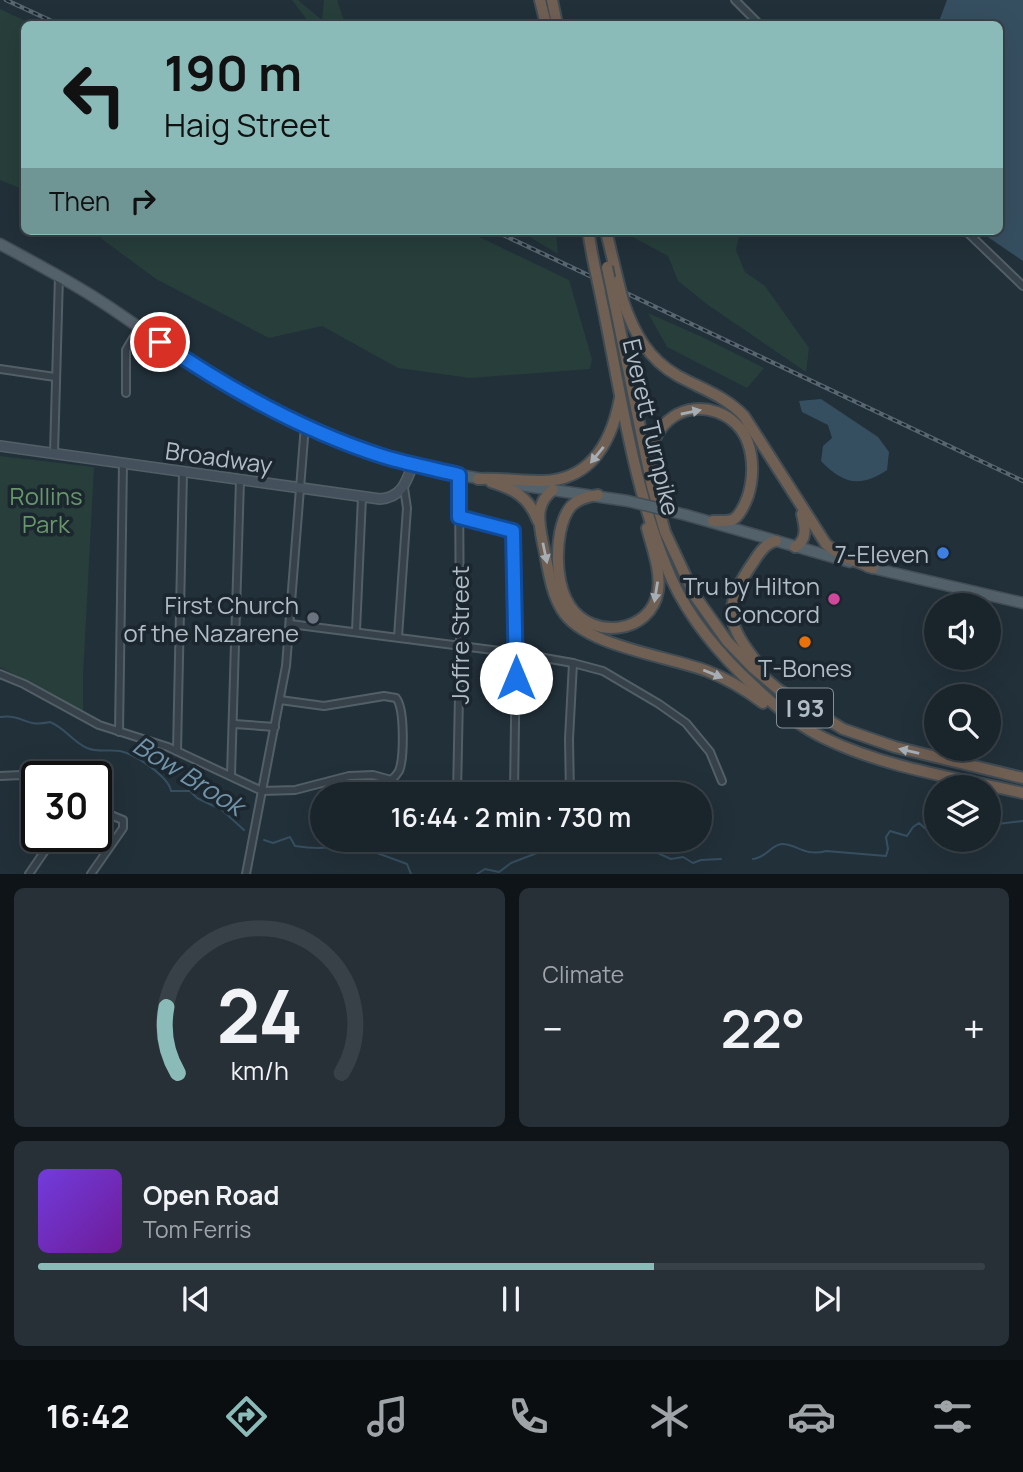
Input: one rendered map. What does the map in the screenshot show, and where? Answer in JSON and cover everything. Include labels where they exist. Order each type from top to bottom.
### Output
[{"type":"highway","points":[[541,0],[544,21]]},
{"type":"highway","points":[[552,0],[556,21]]},
{"type":"highway","name":"Everett Turnpike","points":[[589,235],[643,501],[672,579],[701,627],[758,690],[822,737],[891,762],[1023,793]]},
{"type":"highway","name":"Everett Turnpike","points":[[601,235],[607,267],[619,303],[657,507],[678,563],[715,626],[746,662],[785,694],[811,711],[860,736],[1023,778]]},
{"type":"highway","points":[[607,235],[618,281],[619,303],[638,338],[661,364],[733,404],[744,416],[821,538],[833,551],[873,568]]},
{"type":"highway","points":[[478,478],[552,480],[585,468],[599,454],[608,439],[616,418],[621,392]]},
{"type":"highway","points":[[657,507],[658,498],[650,458],[659,432],[667,421],[680,413],[697,409],[712,410],[728,418],[740,429],[748,443],[752,468],[748,495],[739,515],[729,521],[713,521]]},
{"type":"highway","points":[[478,478],[510,488],[523,496],[533,508],[557,601],[562,611],[579,629],[589,635],[723,678],[745,689],[785,718],[822,737]]},
{"type":"highway","points":[[539,524],[541,505],[553,490]]},
{"type":"highway","points":[[598,495],[578,499],[568,511],[561,529],[558,563],[562,587],[572,609],[589,622],[607,628],[625,627],[642,618],[657,597],[658,573],[643,501]]},
{"type":"highway","points":[[795,547],[802,542],[805,530],[798,501]]},
{"type":"highway","points":[[776,541],[765,547],[738,587],[732,600],[732,616],[744,646],[785,694]]},
{"type":"main road","points":[[0,244],[97,299],[234,391],[356,447],[459,475],[628,501],[713,521],[873,568],[1023,603]]},
{"type":"street","points":[[735,0],[756,21]]},
{"type":"street","points":[[970,235],[1023,286]]},
{"type":"street","points":[[54,453],[59,276]]},
{"type":"street","points":[[126,393],[126,350],[139,328]]},
{"type":"street","points":[[0,369],[55,377]]},
{"type":"street","points":[[246,873],[280,700],[290,624],[305,425]]},
{"type":"street","name":"Broadway","points":[[0,446],[362,497],[387,498],[399,494],[404,488]]},
{"type":"street","points":[[119,732],[123,463]]},
{"type":"street","points":[[398,637],[407,508],[404,488],[413,464]]},
{"type":"street","points":[[177,751],[183,472]]},
{"type":"street","name":"Joffre Street","points":[[457,782],[459,475]]},
{"type":"street","points":[[231,775],[240,480]]},
{"type":"street","points":[[356,631],[362,497]]},
{"type":"street","points":[[459,517],[513,531],[516,653],[514,782]]},
{"type":"street","points":[[290,624],[516,653],[603,671],[686,723],[712,755],[722,781]]},
{"type":"street","points":[[570,782],[573,663]]},
{"type":"street","points":[[0,674],[24,684],[88,720],[177,751],[262,791],[295,790],[360,775],[373,775],[393,782]]},
{"type":"street","points":[[280,700],[324,706],[384,696],[396,698],[402,709],[401,764],[397,775],[391,780]]},
{"type":"street","points":[[234,724],[275,727]]},
{"type":"street","points":[[0,776],[21,775]]},
{"type":"street","points":[[112,816],[123,820],[120,834],[112,845]]},
{"type":"street","points":[[29,873],[44,852]]},
{"type":"street","points":[[91,873],[107,852]]},
{"type":"green space","points":[[292,0],[298,0],[322,20],[324,0],[337,0],[344,21],[308,21]]},
{"type":"green space","points":[[0,9],[26,21],[21,21],[21,189],[0,180]]},
{"type":"green space","points":[[99,235],[475,235],[569,280],[592,359],[590,369],[470,378],[398,368],[322,326],[269,338],[156,279]]},
{"type":"green space","points":[[527,235],[556,235],[558,254]]},
{"type":"green space","points":[[629,235],[739,235],[736,250],[745,272],[765,286],[809,348],[806,372],[708,305],[678,281],[668,256]]},
{"type":"green space","points":[[648,313],[764,368],[747,388],[667,347]]},
{"type":"green space","name":"Rollins Park","points":[[0,456],[94,467],[83,711],[0,667]]},
{"type":"water","points":[[947,0],[1023,0],[1023,261],[985,235],[1003,235],[1003,21],[939,21]]},
{"type":"water","points":[[821,399],[878,437],[889,452],[887,470],[868,479],[852,481],[837,475],[821,461],[823,446],[832,438],[828,425],[802,412],[799,401]]},
{"type":"waterway","name":"Bow Brook","points":[[0,717],[15,717],[34,723],[50,722],[87,748],[126,753],[158,773],[171,791],[190,791],[197,798],[222,810],[244,830]]},
{"type":"waterway","name":"Bow Brook","points":[[1001,824],[1023,821]]},
{"type":"waterway","name":"Bow Brook","points":[[753,859],[782,844],[812,852],[886,856],[886,837],[890,831],[907,836],[919,823],[924,827]]},
{"type":"waterway","name":"Bow Brook","points":[[264,840],[273,843],[290,837],[295,846],[310,848]]},
{"type":"waterway","name":"Bow Brook","points":[[477,874],[485,869],[499,872],[511,863],[563,843],[615,852],[651,850],[671,859],[683,857],[693,863],[721,859]]},
{"type":"waterway","name":"Bow Brook","points":[[374,852],[407,864],[411,874]]},
{"type":"railway","points":[[6,0],[52,21]]},
{"type":"railway","points":[[503,235],[1023,481]]},
{"type":"place","name":"7-Eleven","points":[[943,553]]},
{"type":"place","name":"Tru by Hilton Concord","points":[[834,599]]},
{"type":"place","name":"First Church of the Nazarene","points":[[313,618]]},
{"type":"place","name":"T-Bones","points":[[805,642]]},
{"type":"route","points":[[160,342],[234,391],[278,413],[385,457],[459,475],[459,517],[513,531],[516,678]]}]
